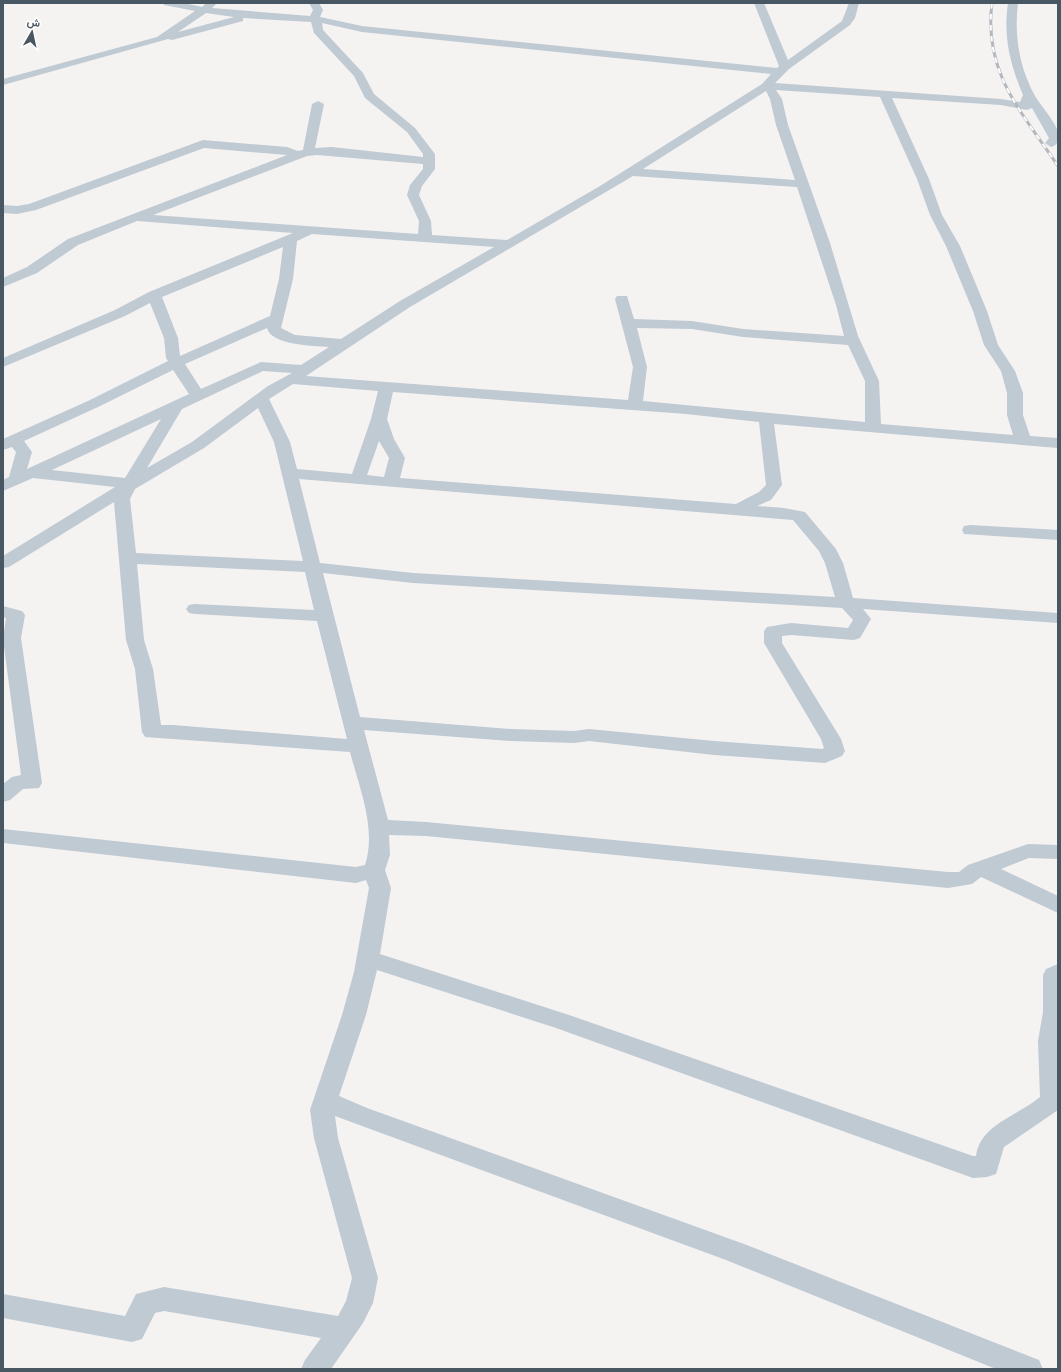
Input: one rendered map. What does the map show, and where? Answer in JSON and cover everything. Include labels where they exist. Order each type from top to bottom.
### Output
[{"type":"street","points":[[168,3],[208,7],[256,16],[315,20],[362,29],[782,66],[799,59],[846,23],[850,18],[854,3]]},
{"type":"street","points":[[314,3],[318,10],[315,20],[318,31],[343,56],[359,75],[369,96],[411,130],[429,154],[429,168],[416,185],[413,194],[425,221],[425,238]]},
{"type":"street","points":[[759,3],[769,24],[782,66]]},
{"type":"street","points":[[1013,3],[1010,37],[1027,101]]},
{"type":"street","points":[[161,39],[208,7]]},
{"type":"street","points":[[3,82],[161,39],[256,16]]},
{"type":"street","points":[[1003,54],[1012,80],[1055,141],[1058,154]]},
{"type":"street","points":[[3,564],[128,486],[198,445],[261,398],[284,382],[299,375],[344,343],[442,282],[511,244],[630,172],[767,86],[782,66]]},
{"type":"street","points":[[767,86],[1001,102],[1027,101]]},
{"type":"street","points":[[767,86],[776,99],[782,125],[823,243],[853,341],[872,381],[873,428]]},
{"type":"street","points":[[885,94],[923,179],[936,215],[954,246],[980,311],[991,345],[1008,371],[1015,393],[1015,415],[1023,440]]},
{"type":"street","points":[[303,154],[318,104]]},
{"type":"street","points":[[3,210],[17,210],[32,207],[203,144],[287,151],[303,154]]},
{"type":"street","points":[[3,283],[32,270],[73,242],[303,154],[332,151],[429,161]]},
{"type":"street","points":[[630,172],[802,184]]},
{"type":"street","points":[[134,218],[511,244]]},
{"type":"street","points":[[3,363],[113,316],[154,295],[310,230]]},
{"type":"street","points":[[291,239],[286,279],[274,328],[280,336],[344,343]]},
{"type":"street","points":[[154,295],[171,338],[173,358],[198,396]]},
{"type":"street","points":[[622,299],[627,323],[640,368],[635,405]]},
{"type":"street","points":[[9,442],[93,404],[176,362],[277,318]]},
{"type":"street","points":[[627,323],[692,325],[743,333],[853,341]]},
{"type":"street","points":[[17,480],[261,366],[299,375],[386,387],[686,408],[766,418],[1058,443]]},
{"type":"street","points":[[358,479],[379,419],[386,387]]},
{"type":"street","points":[[261,398],[282,442],[352,723],[378,818],[379,855],[374,870],[380,888],[367,958],[354,1015],[322,1110],[326,1138],[365,1278],[365,1292],[315,1369]]},
{"type":"street","points":[[177,405],[128,486],[122,499],[135,640],[144,669],[152,732],[173,731],[359,746]]},
{"type":"street","points":[[740,509],[765,496],[774,485],[766,418]]},
{"type":"street","points":[[379,419],[386,439],[397,458],[391,482]]},
{"type":"street","points":[[9,442],[24,452],[17,480]]},
{"type":"street","points":[[289,473],[740,509],[784,513],[799,516],[827,549],[834,563],[842,595],[847,603],[862,618],[854,634],[791,629],[773,630],[773,643],[786,662],[831,739],[835,751],[825,756],[714,748],[589,735],[574,737],[511,735],[352,723]]},
{"type":"street","points":[[17,480],[126,483],[128,486]]},
{"type":"street","points":[[970,530],[1056,539]]},
{"type":"street","points":[[128,558],[313,567],[413,578],[847,603],[1058,618]]},
{"type":"street","points":[[195,609],[326,616]]},
{"type":"street","points":[[3,611],[16,615],[12,638],[32,783],[19,782],[3,795]]},
{"type":"street","points":[[378,827],[426,829],[948,880],[964,879],[981,868],[1028,851],[1058,852]]},
{"type":"street","points":[[3,836],[356,875],[374,870]]},
{"type":"street","points":[[981,868],[1058,905]]},
{"type":"street","points":[[367,958],[571,1025],[973,1167],[987,1166],[990,1145],[1003,1134],[1043,1110],[1052,1101],[1050,1041],[1055,1012],[1054,975],[1058,973]]},
{"type":"street","points":[[325,1101],[358,1115],[734,1252],[1029,1369]]},
{"type":"street","points":[[3,1306],[132,1330],[146,1303],[164,1299],[342,1329]]},
{"type":"railway","points":[[992,3],[991,28],[993,50],[999,71],[1019,109],[1058,166]]}]
